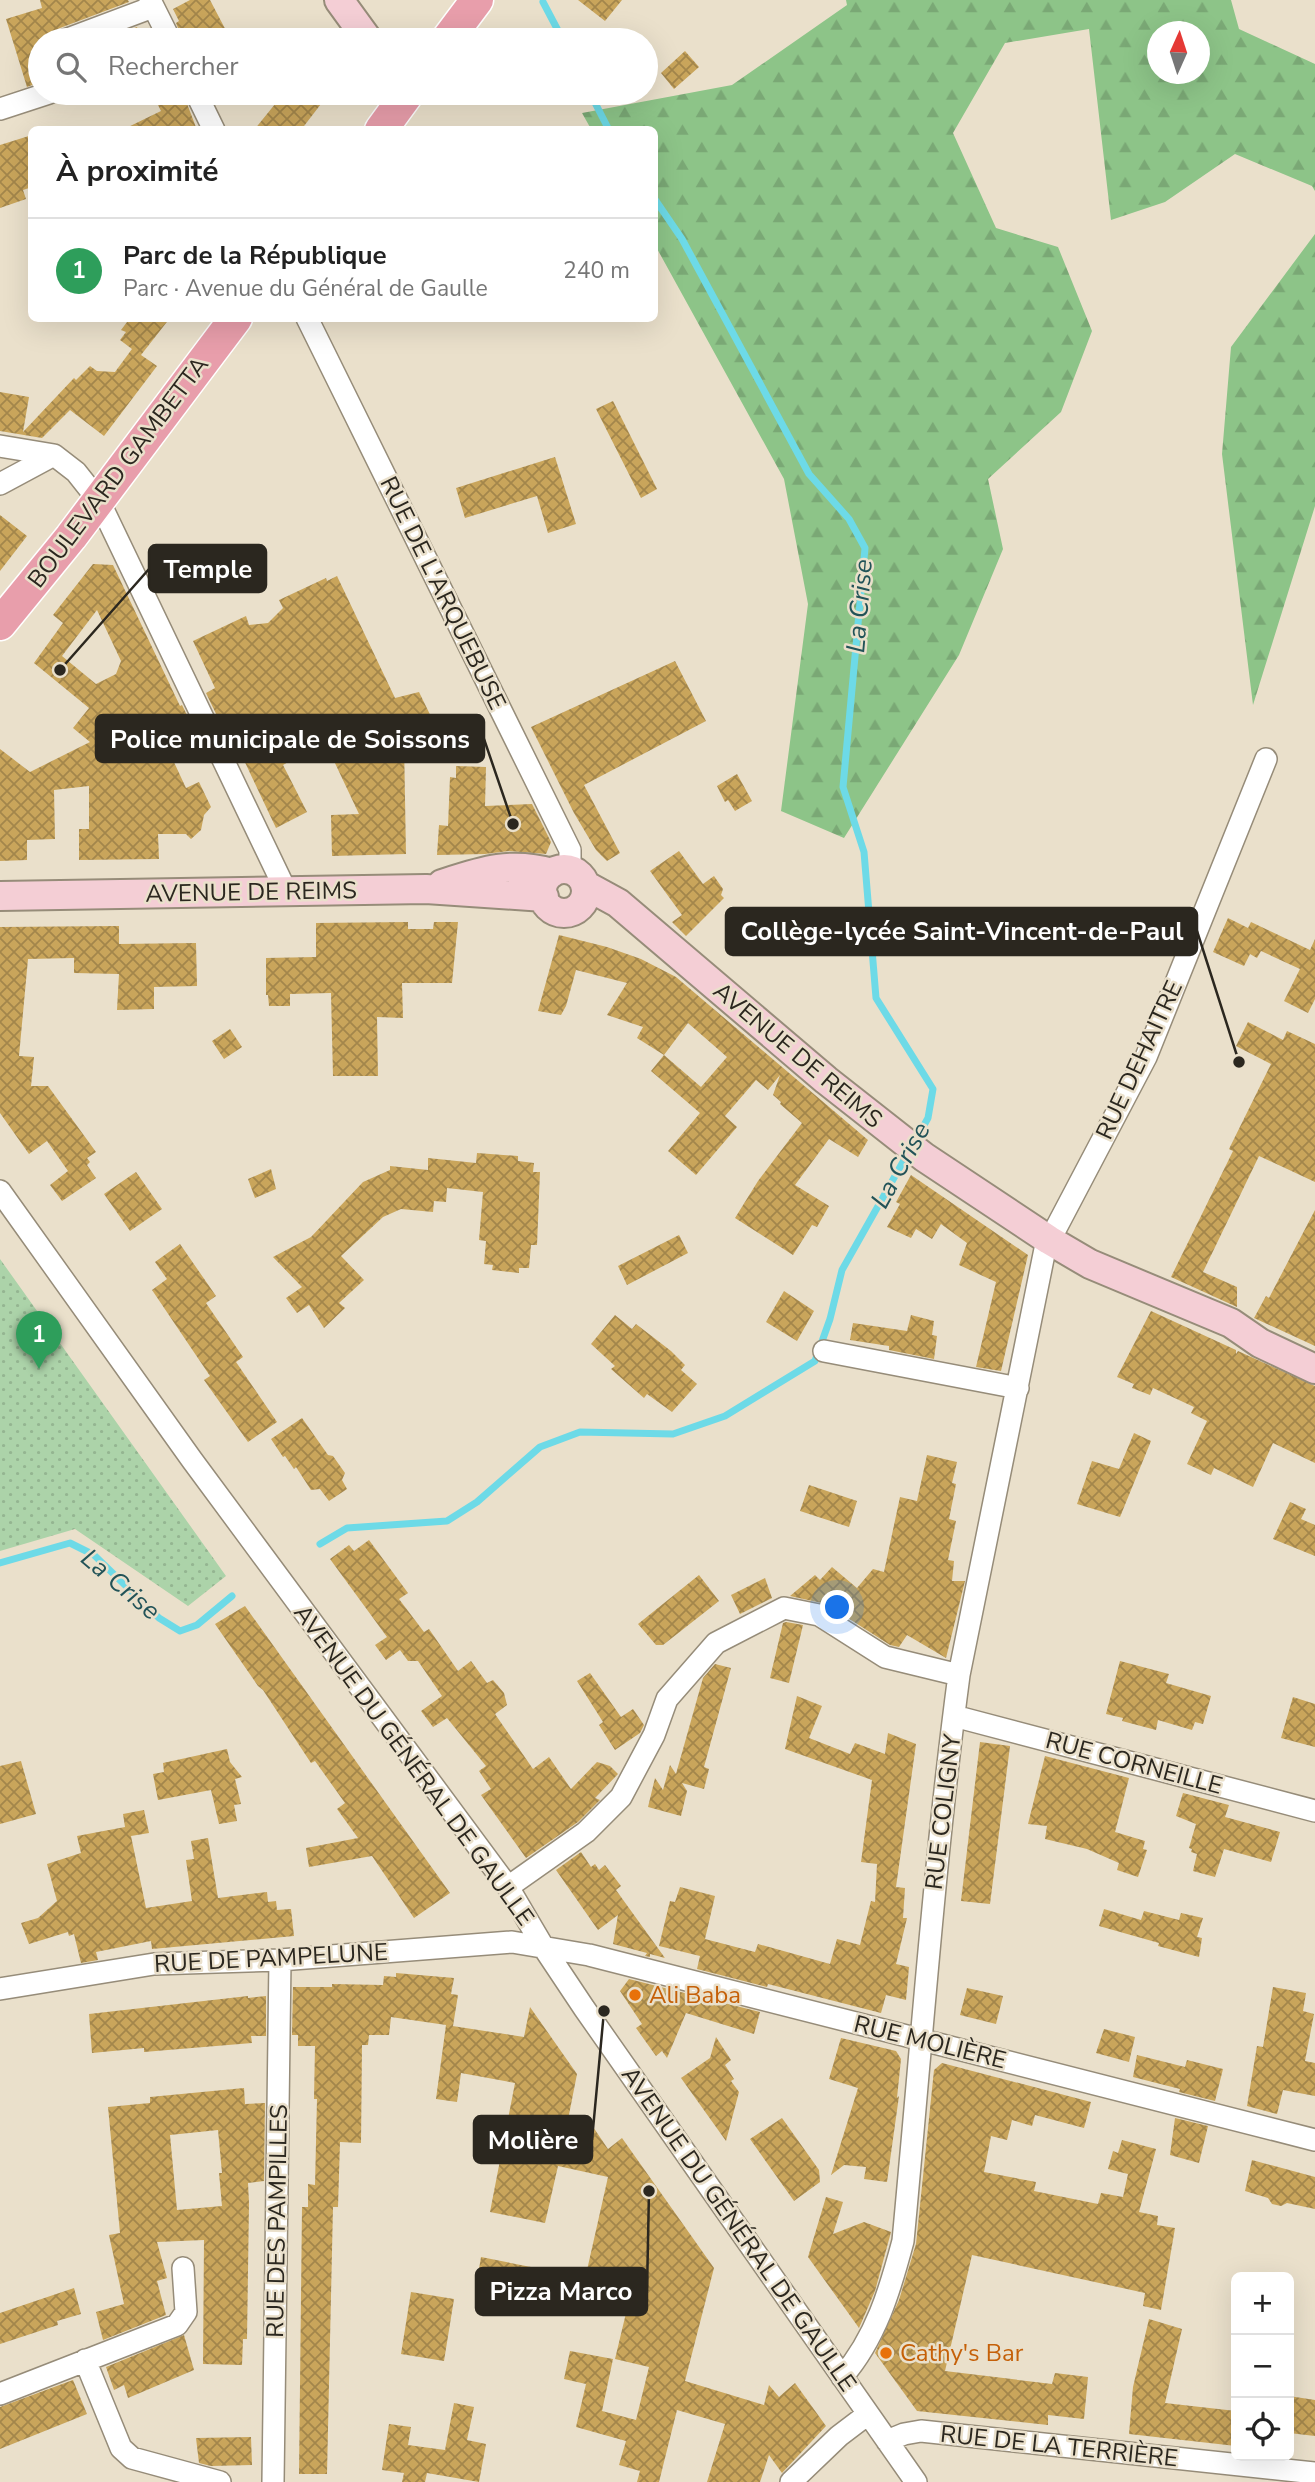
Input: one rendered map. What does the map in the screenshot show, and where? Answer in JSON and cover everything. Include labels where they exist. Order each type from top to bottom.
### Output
[{"type":"main road","points":[[339,0],[359,28]]},
{"type":"main road","points":[[456,28],[477,0]]},
{"type":"main road","points":[[384,126],[399,105]]},
{"type":"main road","name":"BOULEVARD GAMBETTA","points":[[0,625],[99,500],[233,322]]},
{"type":"main road","name":"AVENUE DE REIMS","points":[[0,896],[426,889],[491,870],[531,867],[566,886],[618,903],[826,1080],[917,1152],[1048,1240],[1090,1264],[1231,1323],[1260,1343],[1315,1369]]},
{"type":"street","points":[[94,28],[151,4],[164,28]]},
{"type":"street","points":[[0,109],[28,100]]},
{"type":"street","points":[[202,105],[212,126]]},
{"type":"street","name":"RUE DE L'ARQUEBUSE","points":[[309,322],[570,850],[566,886]]},
{"type":"street","points":[[0,446],[54,455],[76,472],[99,500],[286,891]]},
{"type":"street","points":[[0,484],[54,455]]},
{"type":"street","name":"RUE DEHAITRE","points":[[1048,1240],[1146,1057],[1266,759]]},
{"type":"street","name":"AVENUE DU GÉNÉRAL DE GAULLE","points":[[0,1191],[192,1460],[508,1887],[544,1948],[916,2482]]},
{"type":"street","name":"RUE COLIGNY","points":[[842,2377],[859,2358],[876,2326],[903,2241],[932,1906],[959,1675],[1048,1240]]},
{"type":"street","points":[[824,1351],[1018,1388]]},
{"type":"street","points":[[508,1887],[586,1832],[621,1797],[654,1735],[667,1699],[716,1643],[784,1608],[819,1615],[885,1657],[959,1675]]},
{"type":"street","name":"RUE CORNEILLE","points":[[954,1716],[1315,1811]]},
{"type":"street","name":"RUE DE PAMPELUNE","points":[[0,1989],[154,1964],[281,1960],[512,1942],[544,1948]]},
{"type":"street","name":"RUE MOLIÈRE","points":[[544,1948],[589,1955],[1315,2140]]},
{"type":"street","name":"RUE DES PAMPILLES","points":[[273,2482],[281,1960]]},
{"type":"street","points":[[0,2394],[177,2325],[186,2312],[183,2267]]},
{"type":"street","points":[[85,2360],[121,2448],[132,2458],[220,2482]]},
{"type":"street","points":[[791,2482],[839,2436],[868,2414]]},
{"type":"street","name":"RUE DE LA TERRIÈRE","points":[[887,2441],[921,2431],[1315,2473]]},
{"type":"green space","points":[[846,0],[1231,0],[1239,29],[1315,64],[1315,191],[1312,186],[1235,154],[1165,202],[1111,220],[1089,29],[1005,43],[953,133],[996,228],[1058,247],[1092,331],[1061,412],[988,479],[1003,549],[959,655],[844,838],[781,811],[808,604],[784,479],[658,250],[658,126],[589,126],[582,113],[625,105],[658,105],[658,99],[732,85],[847,5]]},
{"type":"green space","points":[[1315,234],[1315,506],[1253,705],[1222,454],[1231,347]]},
{"type":"green space","points":[[0,1259],[226,1576],[188,1606],[75,1529],[0,1551]]},
{"type":"building","points":[[40,0],[129,2],[60,28],[28,28],[27,87],[6,19],[42,8]]},
{"type":"building","points":[[190,0],[210,0],[225,28],[178,28],[176,23],[179,21],[173,9]]},
{"type":"building","points":[[578,0],[622,0],[605,21]]},
{"type":"building","points":[[685,51],[699,67],[674,89],[661,73]]},
{"type":"building","points":[[158,105],[188,105],[195,126],[130,126],[161,111]]},
{"type":"building","points":[[274,105],[320,105],[304,126],[257,126]]},
{"type":"building","points":[[28,136],[28,188],[23,190],[26,199],[0,208],[0,145]]},
{"type":"building","points":[[127,322],[167,322],[141,355],[157,366],[104,436],[70,410],[42,438],[0,431],[0,392],[29,397],[23,432],[74,378],[76,380],[90,366],[97,371],[115,372],[132,349],[120,340],[126,332],[121,330]]},
{"type":"building","points":[[613,401],[657,489],[641,498],[596,409]]},
{"type":"building","points":[[555,457],[576,524],[548,533],[537,496],[465,518],[456,488]]},
{"type":"building","points":[[0,515],[27,536],[0,571]]},
{"type":"building","points":[[93,564],[113,565],[180,706],[182,705],[195,731],[166,745],[186,788],[199,782],[211,807],[204,815],[201,830],[191,839],[186,834],[158,834],[159,859],[79,860],[79,829],[89,829],[89,786],[54,790],[55,839],[27,840],[27,860],[0,861],[0,749],[30,772],[90,742],[73,728],[89,708],[34,663],[63,623],[53,615]],"holes":[[[97,610],[121,661],[116,674],[96,684],[62,656]]]},
{"type":"building","points":[[337,576],[395,698],[419,692],[443,741],[404,742],[406,854],[332,856],[331,815],[359,814],[317,725],[280,744],[288,762],[283,765],[307,812],[276,828],[224,718],[219,720],[206,693],[215,688],[193,641],[246,616],[249,625],[268,623],[283,608],[279,600],[326,578],[327,581]]},
{"type":"building","points":[[675,661],[706,721],[584,785],[620,853],[607,861],[596,850],[574,813],[531,727]]},
{"type":"building","points":[[456,766],[486,767],[485,806],[532,804],[551,842],[546,854],[509,851],[437,855],[439,825],[448,826],[450,777],[456,778]]},
{"type":"building","points":[[737,774],[752,801],[735,811],[728,800],[725,802],[717,786]]},
{"type":"building","points":[[679,851],[703,884],[714,876],[723,889],[721,895],[724,898],[686,936],[672,922],[682,915],[650,871]]},
{"type":"building","points":[[1228,918],[1248,928],[1251,922],[1310,950],[1315,939],[1315,999],[1308,1013],[1284,1001],[1300,969],[1261,951],[1257,958],[1250,954],[1244,966],[1213,952]]},
{"type":"building","points":[[408,922],[408,929],[433,929],[434,922],[458,922],[452,983],[402,983],[403,1018],[377,1017],[378,1076],[333,1076],[331,993],[290,994],[290,1006],[269,1006],[266,995],[266,958],[316,957],[316,923]]},
{"type":"building","points":[[119,926],[119,944],[196,943],[197,986],[154,987],[154,1009],[117,1010],[119,974],[74,973],[74,958],[28,959],[19,1056],[34,1057],[31,1086],[48,1086],[96,1152],[87,1158],[90,1162],[87,1165],[96,1178],[62,1201],[50,1185],[68,1171],[47,1141],[29,1154],[0,1113],[0,927]]},
{"type":"building","points":[[559,935],[641,959],[676,977],[868,1140],[858,1157],[829,1139],[795,1185],[829,1206],[817,1227],[812,1225],[793,1255],[735,1218],[758,1181],[802,1123],[773,1095],[780,1075],[768,1090],[756,1080],[725,1116],[737,1127],[696,1175],[668,1151],[700,1113],[651,1071],[664,1055],[637,1038],[643,1027],[607,1015],[627,983],[576,970],[561,1015],[538,1011]],"holes":[[[688,1023],[727,1057],[701,1087],[664,1055]]]},
{"type":"building","points":[[1248,1022],[1283,1040],[1287,1031],[1315,1044],[1315,1182],[1259,1156],[1203,1272],[1237,1287],[1237,1307],[1171,1277],[1233,1151],[1229,1149],[1271,1064],[1236,1046]]},
{"type":"building","points":[[230,1029],[242,1047],[224,1059],[212,1041]]},
{"type":"building","points":[[477,1153],[518,1156],[518,1161],[534,1163],[533,1172],[540,1172],[537,1245],[531,1245],[529,1268],[519,1268],[519,1273],[492,1270],[493,1265],[484,1264],[486,1241],[479,1240],[483,1192],[447,1188],[446,1202],[434,1201],[433,1212],[401,1209],[383,1217],[341,1256],[364,1280],[339,1303],[345,1308],[324,1328],[309,1305],[297,1313],[286,1298],[302,1287],[273,1257],[311,1237],[363,1182],[390,1170],[390,1166],[428,1170],[428,1158],[476,1163]]},
{"type":"building","points":[[271,1169],[276,1189],[255,1198],[248,1179]]},
{"type":"building","points":[[136,1172],[162,1209],[130,1231],[104,1194]]},
{"type":"building","points":[[911,1175],[1028,1255],[1001,1371],[976,1367],[996,1282],[959,1265],[967,1243],[941,1224],[932,1239],[916,1229],[911,1238],[887,1227],[900,1204],[896,1202]]},
{"type":"building","points":[[1315,1210],[1315,1346],[1254,1318],[1266,1296],[1269,1298]]},
{"type":"building","points":[[679,1235],[688,1253],[627,1285],[618,1266]]},
{"type":"building","points":[[180,1244],[216,1296],[206,1303],[243,1357],[236,1362],[277,1422],[248,1442],[204,1380],[210,1376],[152,1290],[167,1279],[155,1262]]},
{"type":"building","points":[[784,1291],[814,1311],[797,1341],[766,1322]]},
{"type":"building","points":[[1151,1311],[1236,1350],[1236,1354],[1238,1351],[1315,1386],[1315,1463],[1273,1443],[1253,1487],[1214,1468],[1211,1475],[1187,1464],[1207,1421],[1191,1413],[1194,1407],[1153,1388],[1150,1395],[1132,1388],[1134,1384],[1117,1377]]},
{"type":"building","points":[[615,1315],[632,1329],[636,1324],[671,1351],[685,1365],[681,1370],[697,1384],[672,1412],[647,1394],[644,1398],[611,1369],[615,1366],[591,1344]]},
{"type":"building","points":[[911,1315],[934,1321],[932,1335],[937,1336],[934,1359],[889,1350],[889,1346],[850,1340],[853,1323],[907,1331]]},
{"type":"building","points":[[302,1418],[328,1455],[333,1456],[345,1473],[342,1480],[347,1489],[329,1501],[320,1489],[311,1490],[296,1467],[294,1469],[285,1456],[283,1457],[271,1439]]},
{"type":"building","points":[[1134,1433],[1151,1441],[1120,1517],[1077,1504],[1092,1461],[1119,1469]]},
{"type":"building","points":[[927,1455],[957,1462],[949,1519],[956,1521],[948,1560],[954,1561],[952,1581],[965,1581],[946,1658],[907,1635],[899,1647],[890,1645],[826,1604],[790,1596],[815,1575],[820,1580],[832,1567],[857,1588],[873,1569],[884,1572],[900,1497],[917,1501]]},
{"type":"building","points":[[809,1485],[857,1501],[849,1527],[800,1511]]},
{"type":"building","points":[[1290,1502],[1306,1509],[1301,1519],[1315,1525],[1315,1556],[1273,1539]]},
{"type":"building","points":[[369,1540],[408,1593],[399,1599],[424,1632],[429,1629],[458,1671],[471,1661],[487,1683],[493,1680],[504,1693],[507,1705],[495,1714],[533,1769],[549,1757],[571,1789],[597,1762],[610,1766],[618,1774],[595,1798],[600,1800],[578,1822],[526,1858],[481,1795],[491,1789],[479,1771],[486,1766],[447,1718],[433,1727],[421,1711],[442,1696],[418,1661],[408,1661],[400,1650],[386,1660],[375,1645],[387,1637],[330,1559],[349,1545],[354,1551]]},
{"type":"building","points":[[699,1575],[719,1601],[663,1645],[656,1645],[638,1624]]},
{"type":"building","points":[[765,1578],[772,1598],[740,1614],[731,1595]]},
{"type":"building","points":[[245,1606],[450,1893],[414,1918],[372,1856],[309,1867],[306,1848],[358,1838],[337,1809],[345,1803],[315,1761],[311,1763],[215,1624]]},
{"type":"building","points":[[783,1623],[803,1625],[789,1683],[770,1678]]},
{"type":"building","points":[[1120,1661],[1169,1674],[1166,1683],[1211,1696],[1203,1724],[1195,1722],[1192,1730],[1158,1720],[1156,1730],[1106,1714]]},
{"type":"building","points":[[715,1664],[731,1668],[704,1767],[709,1769],[704,1789],[682,1783],[687,1791],[681,1816],[648,1807],[655,1778],[663,1790],[670,1765],[676,1774],[703,1678]]},
{"type":"building","points":[[590,1673],[621,1717],[633,1709],[644,1725],[640,1733],[615,1750],[599,1725],[603,1722],[577,1681]]},
{"type":"building","points":[[797,1696],[822,1706],[809,1738],[850,1754],[855,1743],[885,1754],[888,1733],[916,1744],[896,1887],[905,1888],[903,1918],[907,1918],[896,1964],[909,1967],[906,2000],[886,1995],[881,2013],[697,1969],[700,1956],[659,1946],[670,1901],[675,1902],[680,1887],[715,1896],[705,1939],[755,1952],[758,1944],[830,1964],[837,1939],[860,1945],[871,1901],[875,1902],[877,1864],[861,1862],[872,1780],[785,1749]]},
{"type":"building","points":[[1293,1697],[1315,1704],[1315,1747],[1281,1738]]},
{"type":"building","points":[[980,1742],[1010,1746],[990,1904],[961,1901]]},
{"type":"building","points":[[227,1749],[230,1762],[242,1777],[235,1779],[241,1804],[234,1805],[237,1821],[219,1824],[211,1790],[158,1800],[153,1774],[164,1772],[163,1763]]},
{"type":"building","points":[[1045,1756],[1129,1778],[1115,1832],[1145,1841],[1143,1849],[1147,1850],[1138,1877],[1117,1870],[1119,1863],[1087,1849],[1045,1839],[1047,1826],[1028,1824]]},
{"type":"building","points":[[21,1761],[36,1814],[0,1824],[0,1766]]},
{"type":"building","points":[[1183,1793],[1229,1805],[1225,1817],[1280,1832],[1271,1862],[1224,1849],[1215,1877],[1193,1871],[1197,1854],[1189,1848],[1196,1824],[1176,1816]]},
{"type":"building","points":[[144,1810],[149,1833],[131,1836],[146,1908],[192,1901],[186,1860],[194,1859],[191,1841],[208,1838],[218,1898],[267,1892],[268,1902],[276,1901],[277,1910],[291,1909],[294,1936],[152,1949],[151,1941],[96,1952],[98,1960],[81,1963],[74,1934],[69,1936],[68,1932],[29,1944],[21,1923],[38,1918],[57,1901],[47,1864],[81,1853],[77,1836],[125,1827],[123,1814]]},
{"type":"building","points":[[581,1852],[591,1867],[595,1864],[599,1870],[605,1865],[621,1886],[616,1890],[665,1958],[650,1954],[650,1957],[645,1956],[647,1953],[613,1944],[618,1915],[598,1930],[556,1870]]},
{"type":"building","points":[[1104,1909],[1141,1920],[1144,1911],[1179,1920],[1181,1913],[1203,1918],[1197,1937],[1202,1938],[1199,1957],[1099,1926]]},
{"type":"building","points":[[396,1973],[454,1978],[451,1994],[458,1995],[453,2026],[391,2017],[389,2035],[369,2035],[368,2045],[362,2045],[361,2143],[340,2142],[338,2207],[333,2207],[327,2474],[299,2474],[302,2207],[308,2207],[308,2184],[315,2185],[317,2099],[314,2099],[315,2046],[298,2046],[298,2035],[292,2035],[293,1987],[332,1987],[332,1984],[383,1985],[384,1976],[396,1977]]},
{"type":"building","points":[[629,1979],[760,2012],[754,2034],[686,2013],[667,2058],[662,2051],[656,2056],[636,2028],[642,2024],[620,1991]]},
{"type":"building","points":[[1273,1987],[1306,1993],[1303,2011],[1314,2014],[1305,2061],[1315,2063],[1315,2096],[1283,2090],[1277,2114],[1247,2106],[1257,2046],[1263,2047]]},
{"type":"building","points":[[967,1988],[1003,1996],[996,2024],[960,2015]]},
{"type":"building","points":[[266,1996],[266,2036],[251,2036],[252,2043],[144,2052],[144,2048],[92,2053],[89,2014]]},
{"type":"building","points":[[530,2007],[577,2074],[565,2135],[587,2118],[608,2149],[622,2138],[714,2268],[685,2381],[764,2405],[769,2385],[779,2397],[795,2383],[826,2426],[782,2473],[769,2455],[760,2482],[707,2482],[725,2424],[677,2410],[659,2482],[637,2482],[640,2471],[619,2465],[626,2441],[576,2427],[586,2384],[564,2379],[570,2351],[613,2359],[602,2411],[636,2420],[649,2367],[615,2359],[632,2288],[585,2279],[608,2177],[558,2166],[545,2223],[490,2212],[515,2083],[461,2073],[457,2102],[436,2099],[446,2025],[524,2037]]},
{"type":"building","points":[[1104,2029],[1135,2037],[1129,2062],[1096,2053]]},
{"type":"building","points":[[716,2037],[731,2060],[725,2065],[739,2092],[726,2141],[681,2078],[710,2058]]},
{"type":"building","points":[[841,2038],[896,2051],[901,2059],[897,2098],[899,2096],[887,2182],[864,2179],[866,2167],[844,2165],[831,2175],[858,2088],[829,2079]]},
{"type":"building","points":[[1137,2055],[1185,2067],[1187,2060],[1223,2069],[1215,2101],[1133,2077]]},
{"type":"building","points":[[942,2063],[1091,2102],[1084,2128],[1035,2115],[1032,2126],[1012,2120],[1007,2140],[991,2136],[984,2172],[1036,2182],[1034,2191],[1098,2204],[1101,2193],[1123,2197],[1128,2174],[1108,2169],[1113,2151],[1118,2153],[1122,2140],[1156,2149],[1139,2212],[1158,2216],[1157,2225],[1175,2228],[1161,2310],[1143,2306],[1145,2293],[972,2255],[945,2371],[1052,2384],[1055,2373],[1088,2377],[1084,2419],[1048,2415],[1048,2425],[917,2411],[875,2353],[899,2300],[916,2244],[934,2070]]},
{"type":"building","points":[[244,2088],[245,2104],[265,2103],[264,2181],[248,2183],[247,2339],[243,2339],[242,2365],[203,2364],[204,2240],[157,2242],[167,2278],[157,2281],[166,2315],[103,2340],[96,2312],[124,2304],[109,2235],[120,2233],[108,2107],[150,2103],[150,2097]],"holes":[[[218,2130],[222,2173],[219,2173],[222,2206],[177,2210],[170,2135]]]},
{"type":"building","points":[[782,2118],[819,2170],[820,2182],[794,2201],[750,2139]]},
{"type":"building","points":[[1175,2118],[1208,2126],[1199,2163],[1170,2155]]},
{"type":"building","points":[[1252,2160],[1315,2177],[1315,2209],[1287,2203],[1281,2206],[1272,2204],[1268,2198],[1245,2191]]},
{"type":"building","points":[[826,2197],[843,2202],[833,2234],[864,2222],[891,2232],[875,2291],[859,2328],[808,2257]]},
{"type":"building","points":[[481,2257],[536,2268],[529,2298],[476,2287]]},
{"type":"building","points":[[74,2288],[81,2314],[57,2321],[58,2325],[0,2344],[0,2313]]},
{"type":"building","points":[[411,2292],[454,2299],[444,2361],[401,2354]]},
{"type":"building","points":[[1149,2319],[1182,2329],[1165,2403],[1231,2410],[1231,2445],[1129,2434],[1133,2387]]},
{"type":"building","points":[[184,2335],[194,2370],[128,2398],[124,2385],[114,2390],[106,2367]]},
{"type":"building","points":[[73,2380],[87,2414],[0,2449],[0,2407]]},
{"type":"building","points":[[1294,2397],[1315,2400],[1315,2436],[1294,2434]]},
{"type":"building","points":[[454,2403],[474,2407],[467,2440],[486,2444],[479,2482],[427,2473],[425,2482],[402,2482],[404,2473],[382,2470],[389,2424],[411,2427],[408,2445],[445,2450]]},
{"type":"building","points":[[251,2437],[252,2465],[211,2466],[199,2463],[196,2438]]},
{"type":"waterway","name":"La Crise","points":[[543,2],[557,28]]},
{"type":"waterway","name":"La Crise","points":[[596,105],[607,126]]},
{"type":"waterway","name":"La Crise","points":[[658,204],[682,239],[809,474],[849,519],[865,548],[843,787],[864,852],[876,998],[933,1089],[928,1118],[914,1143]]},
{"type":"waterway","name":"La Crise","points":[[320,1544],[347,1528],[447,1521],[477,1502],[540,1447],[580,1432],[673,1434],[725,1416],[815,1361],[830,1319],[842,1270],[908,1153]]},
{"type":"waterway","name":"La Crise","points":[[0,1563],[70,1543],[94,1555],[159,1618],[180,1631],[197,1625],[232,1596]]},
{"type":"place","name":"Temple","points":[[60,670]]},
{"type":"place","name":"Police municipale de Soissons","points":[[513,824]]},
{"type":"place","name":"Collège-lycée Saint-Vincent-de-Paul","points":[[1239,1062]]},
{"type":"place","name":"Parc de la République","points":[[39,1369]]},
{"type":"place","name":"Ali Baba","points":[[635,1995]]},
{"type":"place","name":"Molière","points":[[604,2011]]},
{"type":"place","name":"Pizza Marco","points":[[649,2191]]},
{"type":"place","name":"Cathy's Bar","points":[[886,2353]]}]
